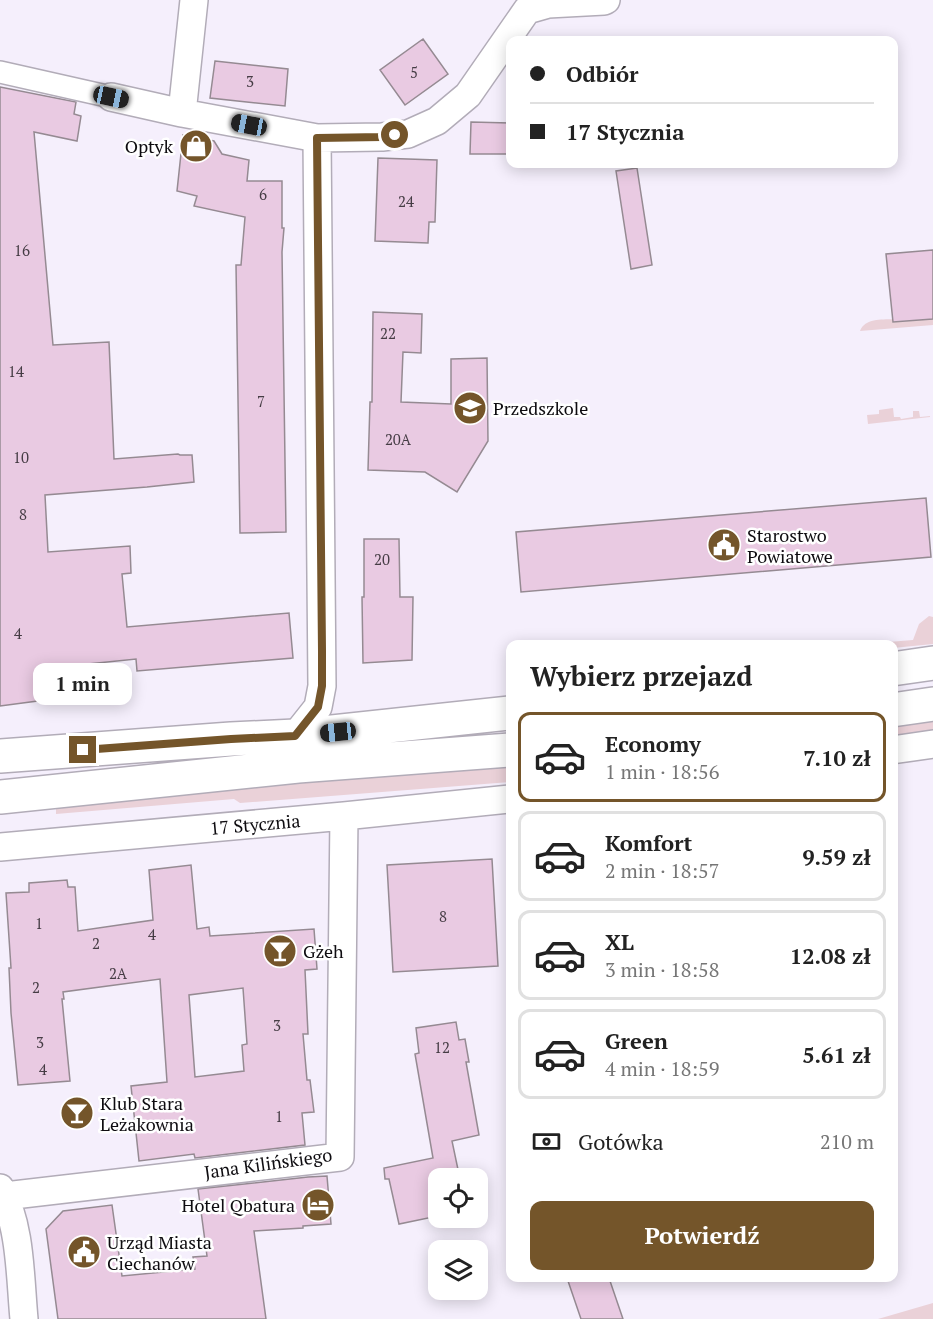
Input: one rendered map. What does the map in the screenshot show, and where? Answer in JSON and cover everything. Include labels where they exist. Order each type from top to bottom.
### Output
[{"type":"main road","points":[[898,668],[933,663]]},
{"type":"main road","points":[[898,709],[933,704]]},
{"type":"main road","points":[[0,756],[295,736],[506,713]]},
{"type":"main road","points":[[0,796],[298,766],[506,750]]},
{"type":"street","points":[[182,113],[194,0]]},
{"type":"street","points":[[508,36],[529,5],[606,0]]},
{"type":"street","points":[[0,72],[182,113],[317,138],[382,137],[408,134],[437,121],[468,95],[506,39]]},
{"type":"street","points":[[295,736],[318,707],[322,686],[317,138]]},
{"type":"street","points":[[898,749],[933,744]]},
{"type":"street","name":"17 Stycznia","points":[[0,847],[506,799]]},
{"type":"street","name":"Jana Kilińskiego","points":[[2,1192],[340,1157],[344,816]]},
{"type":"street","points":[[2,1192],[13,1219],[24,1319]]},
{"type":"shaded area","points":[[893,319],[894,322],[933,319],[933,325],[860,331],[869,322]]},
{"type":"shaded area","points":[[893,408],[894,417],[901,419],[913,417],[913,411],[919,411],[920,417],[930,417],[868,424],[867,415],[879,414],[879,410]]},
{"type":"shaded area","points":[[929,616],[933,617],[933,644],[898,648],[898,641],[913,640],[919,624]]},
{"type":"shaded area","points":[[933,716],[933,733],[898,738],[898,721]]},
{"type":"shaded area","points":[[506,763],[506,782],[240,803],[234,799],[56,814],[56,803]]},
{"type":"shaded area","points":[[933,1303],[933,1319],[878,1319]]},
{"type":"building","points":[[423,39],[448,74],[405,105],[380,70]]},
{"type":"building","points":[[215,61],[288,69],[285,106],[210,98]]},
{"type":"building","points":[[0,87],[76,102],[74,114],[81,116],[77,141],[34,132],[53,345],[109,342],[114,459],[192,455],[194,482],[45,495],[48,552],[130,546],[131,573],[122,574],[127,627],[289,613],[293,658],[137,671],[136,659],[59,667],[60,698],[0,706]]},
{"type":"building","points":[[471,122],[506,123],[506,154],[470,154]]},
{"type":"building","points":[[183,135],[214,141],[222,154],[249,160],[247,181],[282,181],[286,532],[240,533],[236,265],[241,265],[245,217],[194,206],[197,196],[177,191]]},
{"type":"building","points":[[378,158],[437,160],[435,222],[429,222],[428,243],[375,241]]},
{"type":"building","points":[[637,168],[652,265],[631,269],[616,171]]},
{"type":"building","points":[[933,250],[933,319],[893,322],[886,254]]},
{"type":"building","points":[[373,312],[422,314],[421,353],[403,352],[401,402],[451,404],[451,359],[487,358],[488,441],[457,492],[425,472],[368,470],[370,402],[372,402]]},
{"type":"building","name":"Starostwo Powiatowe","points":[[926,498],[931,557],[521,592],[516,532]]},
{"type":"building","points":[[364,539],[399,539],[400,597],[413,597],[412,660],[363,663]]},
{"type":"building","points":[[492,859],[498,966],[393,972],[387,865]]},
{"type":"building","points":[[191,865],[197,929],[209,927],[210,936],[314,929],[317,969],[305,970],[308,1034],[303,1034],[307,1080],[310,1080],[314,1112],[302,1113],[305,1145],[195,1158],[194,1154],[139,1161],[131,1086],[167,1082],[160,979],[63,992],[70,1081],[18,1085],[11,1013],[9,968],[11,968],[6,893],[29,892],[29,883],[67,880],[68,887],[75,887],[78,931],[153,920],[149,870]],"holes":[[[243,988],[247,1044],[242,1045],[244,1071],[195,1077],[189,995]]]},
{"type":"building","points":[[456,1022],[459,1040],[465,1039],[469,1062],[466,1062],[479,1135],[452,1141],[458,1168],[428,1168],[428,1218],[399,1224],[389,1179],[385,1179],[384,1168],[433,1158],[415,1054],[419,1053],[416,1028]]},
{"type":"building","points":[[327,1176],[331,1224],[254,1231],[266,1319],[58,1319],[46,1229],[63,1211],[112,1205],[122,1276],[195,1269],[193,1257],[207,1256],[198,1189]]},
{"type":"building","points":[[568,1282],[610,1282],[623,1319],[581,1319]]},
{"type":"place","name":"Optyk","points":[[196,146]]},
{"type":"place","name":"Przedszkole","points":[[470,408]]},
{"type":"place","name":"Starostwo Powiatowe","points":[[724,545]]},
{"type":"place","name":"Gżeh","points":[[280,951]]},
{"type":"place","name":"Klub Stara Leżakownia","points":[[77,1113]]},
{"type":"place","name":"Hotel Qbatura","points":[[318,1205]]},
{"type":"place","name":"Urząd Miasta Ciechanów","points":[[84,1252]]},
{"type":"route","points":[[83,750],[295,736],[318,707],[322,686],[322,651],[317,138],[395,135]]}]
